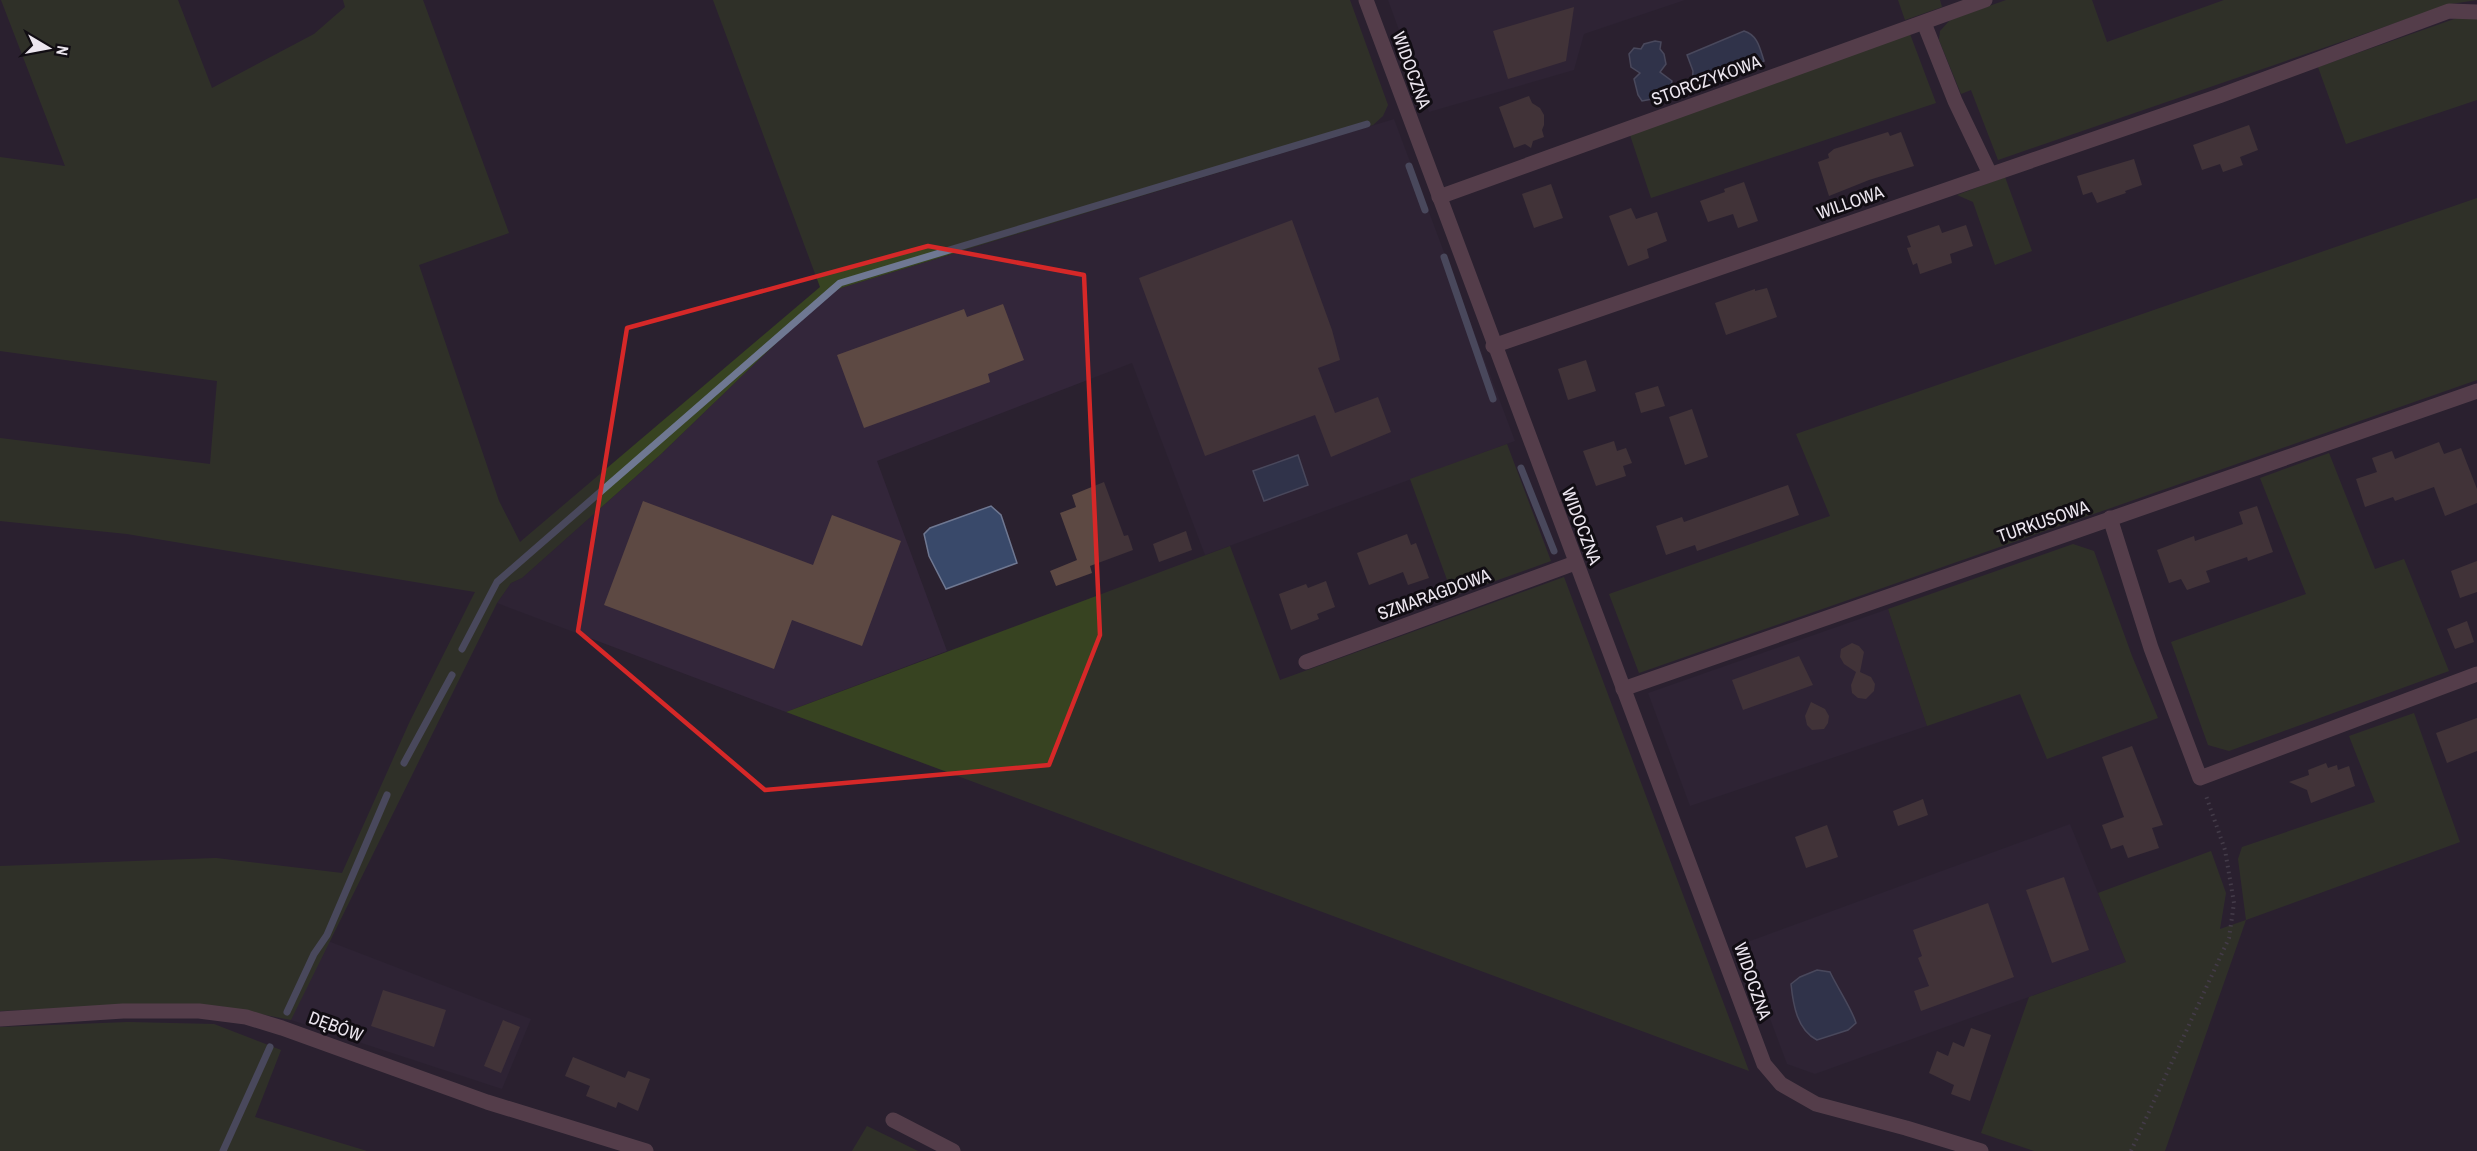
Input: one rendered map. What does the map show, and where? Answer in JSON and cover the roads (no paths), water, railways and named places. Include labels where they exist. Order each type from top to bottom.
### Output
[{"type":"street","name":"WIDOCZNA","points":[[1366,0],[1764,1064],[1781,1083],[1816,1104],[1981,1151]]},
{"type":"street","name":"STORCZYKOWA","points":[[1439,197],[1986,0]]},
{"type":"street","name":"WILLOWA","points":[[1494,346],[2219,96],[2449,11],[2477,12]]},
{"type":"street","points":[[1924,22],[1955,101],[1990,174]]},
{"type":"street","name":"TURKUSOWA","points":[[1623,689],[2477,391]]},
{"type":"street","points":[[2110,518],[2151,648],[2200,778],[2477,674]]},
{"type":"street","name":"SZMARAGDOWA","points":[[1306,662],[1575,563]]},
{"type":"street","name":"DĘBÓW","points":[[0,1019],[134,1011],[198,1011],[246,1017],[487,1102],[646,1151]]},
{"type":"street","points":[[893,1120],[953,1151]]},
{"type":"water","points":[[1744,31],[1755,39],[1764,61],[1699,89],[1692,87],[1693,71],[1687,55]]},
{"type":"water","points":[[1661,42],[1660,49],[1664,54],[1666,64],[1660,72],[1672,81],[1669,93],[1655,91],[1652,99],[1642,101],[1634,79],[1640,73],[1631,67],[1629,54],[1634,48],[1641,49],[1644,44]]},
{"type":"water","points":[[1298,455],[1308,485],[1264,501],[1253,471]]},
{"type":"water","points":[[991,506],[1001,515],[1017,563],[946,589],[929,556],[924,534],[930,528]]},
{"type":"water","points":[[1817,970],[1830,972],[1856,1023],[1848,1030],[1817,1040],[1805,1030],[1797,1016],[1791,984],[1800,977]]},
{"type":"waterway","points":[[462,649],[497,582],[840,283],[1367,124]]},
{"type":"waterway","points":[[1409,166],[1425,210]]},
{"type":"waterway","points":[[1444,257],[1493,399]]},
{"type":"waterway","points":[[1521,468],[1554,551]]},
{"type":"waterway","points":[[404,763],[452,675]]},
{"type":"waterway","points":[[287,1012],[314,954],[327,935],[387,795]]},
{"type":"waterway","points":[[223,1151],[270,1047]]}]
